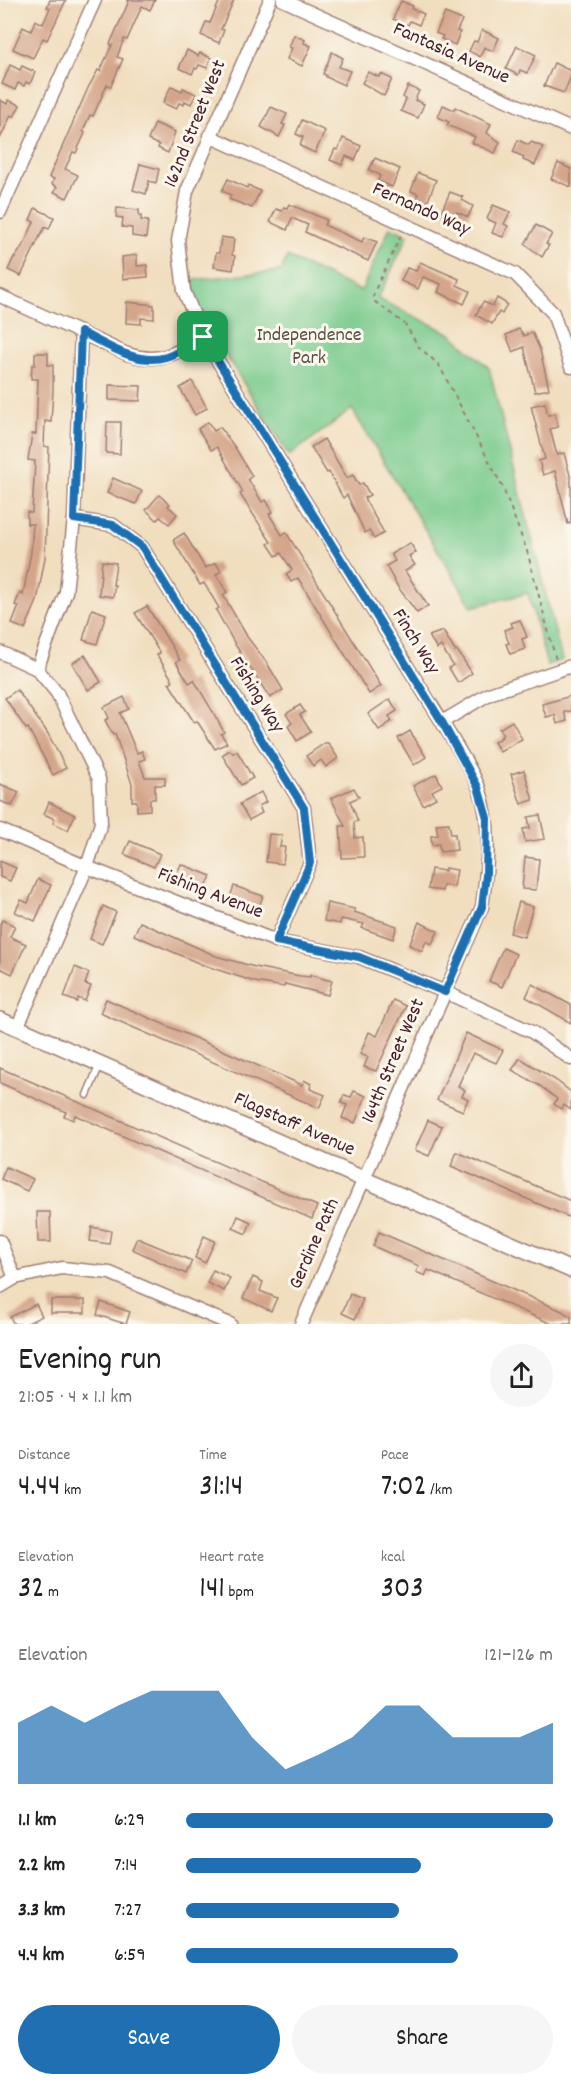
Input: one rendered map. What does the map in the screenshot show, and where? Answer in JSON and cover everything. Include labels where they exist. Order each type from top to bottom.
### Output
[{"type":"street","points":[[0,212],[95,0]]},
{"type":"street","name":"162nd Street West","points":[[203,337],[184,291],[178,241],[187,191],[270,0]]},
{"type":"street","name":"Fantasia Avenue","points":[[283,0],[571,129]]},
{"type":"street","name":"Fernando Way","points":[[209,136],[515,274],[553,313],[571,367]]},
{"type":"street","points":[[0,296],[127,354],[153,359],[165,358],[203,337]]},
{"type":"street","points":[[37,669],[66,592],[74,519],[81,332]]},
{"type":"street","name":"Finch Way","points":[[203,337],[442,722],[478,787],[487,818],[486,875],[482,907],[445,992]]},
{"type":"street","name":"Fishing Way","points":[[74,519],[113,525],[142,547],[304,808],[310,863],[276,941]]},
{"type":"street","points":[[0,652],[37,669],[57,693],[99,779],[101,823],[87,867],[17,1028]]},
{"type":"street","points":[[442,722],[489,694],[571,666]]},
{"type":"street","name":"Fishing Avenue","points":[[0,830],[87,867],[276,941],[359,957],[445,992],[532,1032],[571,1059]]},
{"type":"street","name":"164th Street West","points":[[364,1179],[445,992]]},
{"type":"street","name":"Flagstaff Avenue","points":[[0,1020],[571,1270]]},
{"type":"street","name":"Gerdine Path","points":[[301,1324],[364,1179]]},
{"type":"street","points":[[0,1241],[15,1278]]},
{"type":"street","points":[[0,1287],[15,1278],[62,1268],[110,1273],[230,1324]]},
{"type":"lane","points":[[87,1095],[100,1064]]},
{"type":"path","points":[[406,225],[375,290],[374,302],[405,324],[418,346],[439,365],[503,488],[528,551],[558,669]]},
{"type":"green space","name":"Independence Park","points":[[390,227],[408,235],[378,299],[451,334],[489,368],[562,660],[547,665],[528,593],[472,607],[352,409],[289,456],[198,310],[192,280],[281,271],[287,257],[361,291]]},
{"type":"building","points":[[50,0],[66,0],[47,40],[43,38],[33,58],[13,49],[23,27],[31,31],[35,20],[43,24],[50,8],[47,7]]},
{"type":"building","points":[[127,0],[155,0],[150,10],[142,6],[127,40],[124,39],[117,57],[123,59],[111,86],[107,85],[93,116],[90,115],[76,153],[73,152],[65,169],[78,175],[67,198],[54,192],[57,187],[52,184],[54,179],[49,177],[88,88],[98,70],[100,71],[112,45],[110,44],[129,1]]},
{"type":"building","points":[[220,0],[234,0],[221,29],[224,30],[219,43],[201,35],[206,22],[210,23]]},
{"type":"building","points":[[401,1],[424,14],[419,25],[410,21],[408,25],[393,19]]},
{"type":"building","points":[[445,13],[462,20],[457,31],[460,32],[455,45],[441,39],[443,36],[436,33]]},
{"type":"building","points":[[482,30],[499,38],[493,51],[484,47],[480,57],[469,51],[474,41],[477,42]]},
{"type":"building","points":[[294,35],[311,46],[302,66],[287,59]]},
{"type":"building","points":[[517,46],[536,55],[527,73],[520,70],[518,75],[506,69]]},
{"type":"building","points":[[187,50],[198,56],[200,53],[211,58],[207,68],[199,65],[192,74],[179,68]]},
{"type":"building","points":[[332,52],[343,58],[339,67],[350,71],[344,85],[323,74]]},
{"type":"building","points":[[554,63],[571,71],[564,93],[544,86]]},
{"type":"building","points":[[10,65],[20,70],[22,66],[35,72],[30,84],[26,82],[24,86],[18,83],[15,90],[2,84]]},
{"type":"building","points":[[368,72],[392,79],[384,96],[362,83]]},
{"type":"building","points":[[171,86],[196,94],[191,104],[185,101],[184,105],[179,103],[176,109],[163,103]]},
{"type":"building","points":[[408,86],[419,91],[415,100],[424,104],[418,118],[401,111],[406,99],[403,97]]},
{"type":"building","points":[[0,100],[7,104],[8,100],[20,105],[14,117],[11,115],[0,139]]},
{"type":"building","points":[[443,105],[454,110],[455,107],[491,124],[487,133],[500,142],[495,153],[472,143],[475,137],[447,125],[449,122],[438,117]]},
{"type":"building","points":[[271,107],[287,114],[279,137],[261,127]]},
{"type":"building","points":[[302,120],[325,131],[315,153],[300,146],[303,137],[296,134]]},
{"type":"building","points":[[155,123],[175,132],[168,153],[158,148],[159,145],[148,140]]},
{"type":"building","points":[[343,138],[361,146],[355,160],[346,156],[342,165],[330,160],[335,149],[338,150]]},
{"type":"building","points":[[518,140],[529,145],[531,142],[543,147],[535,165],[523,160],[524,157],[513,152]]},
{"type":"building","points":[[375,158],[400,169],[392,187],[378,181],[380,175],[369,170]]},
{"type":"building","points":[[558,163],[571,169],[571,187],[551,179]]},
{"type":"building","points":[[140,164],[159,169],[156,183],[149,181],[146,194],[133,190]]},
{"type":"building","points":[[418,173],[436,180],[427,203],[416,198],[418,194],[411,191]]},
{"type":"building","points":[[228,179],[260,191],[252,208],[229,199],[231,195],[222,191]]},
{"type":"building","points":[[450,192],[463,197],[462,200],[473,206],[468,217],[457,212],[455,215],[442,210]]},
{"type":"building","points":[[289,204],[327,220],[324,225],[362,242],[364,237],[377,242],[368,261],[305,232],[308,225],[292,218],[287,230],[270,222],[276,209],[282,211]]},
{"type":"building","points":[[493,205],[510,212],[504,224],[508,226],[503,237],[492,233],[496,223],[487,219]]},
{"type":"building","points":[[35,208],[54,217],[49,229],[45,227],[21,276],[8,270],[34,222],[30,220]]},
{"type":"building","points":[[117,208],[139,210],[141,220],[148,221],[146,238],[132,236],[132,228],[122,227],[123,218],[116,217]]},
{"type":"building","points":[[536,225],[552,234],[542,257],[525,244]]},
{"type":"building","points":[[221,237],[234,239],[233,270],[214,267]]},
{"type":"building","points":[[137,255],[137,266],[147,265],[148,277],[123,279],[122,257]]},
{"type":"building","points":[[420,262],[459,279],[457,285],[470,291],[464,304],[438,292],[441,284],[423,277],[418,289],[401,281],[407,268],[416,271]]},
{"type":"building","points":[[497,298],[507,304],[502,314],[499,312],[492,324],[476,315],[483,302],[493,306]]},
{"type":"building","points":[[127,302],[154,305],[154,319],[141,318],[141,324],[126,323]]},
{"type":"building","points":[[519,329],[524,336],[532,332],[540,350],[549,389],[535,392],[524,347],[513,352],[506,335]]},
{"type":"building","points":[[35,353],[48,353],[48,365],[53,365],[53,390],[51,422],[45,421],[44,446],[49,447],[45,558],[37,601],[25,629],[12,624],[19,606],[15,605],[20,593],[23,595],[31,552],[33,524],[27,524],[27,512],[32,513],[35,461],[28,460],[32,434],[36,434],[38,379],[31,379],[32,365],[35,365]]},
{"type":"building","points":[[192,381],[207,408],[195,415],[180,388]]},
{"type":"building","points":[[109,385],[141,386],[140,401],[109,400]]},
{"type":"building","points":[[545,403],[548,415],[555,413],[558,427],[550,429],[557,455],[564,453],[571,479],[571,523],[568,524],[555,471],[543,475],[539,461],[545,459],[531,406]]},
{"type":"building","points":[[107,422],[121,422],[120,454],[106,453]]},
{"type":"building","points":[[208,422],[214,431],[220,427],[236,449],[252,476],[248,479],[262,502],[266,500],[273,512],[269,514],[282,535],[286,532],[381,686],[369,694],[298,578],[291,582],[286,574],[292,570],[281,553],[276,556],[268,544],[271,542],[240,494],[243,492],[217,447],[211,450],[198,429]]},
{"type":"building","points":[[324,439],[347,478],[353,475],[359,485],[363,483],[370,495],[364,498],[384,533],[374,539],[369,530],[365,533],[347,495],[343,498],[329,472],[327,473],[311,447]]},
{"type":"building","points":[[113,478],[142,491],[136,504],[107,493]]},
{"type":"building","points":[[159,495],[177,514],[169,524],[160,517],[157,520],[146,510]]},
{"type":"building","points":[[184,533],[205,568],[216,563],[221,571],[216,575],[227,592],[223,595],[248,638],[267,663],[283,690],[270,698],[236,646],[216,610],[219,608],[204,583],[200,585],[173,540]]},
{"type":"building","points":[[410,543],[416,552],[409,556],[415,565],[405,571],[428,606],[417,613],[386,566],[395,561],[391,554]]},
{"type":"building","points":[[102,561],[116,563],[113,597],[99,595]]},
{"type":"building","points":[[147,606],[180,660],[176,662],[189,683],[194,680],[210,707],[224,732],[221,734],[227,743],[215,749],[169,683],[173,681],[157,655],[160,653],[135,613]]},
{"type":"building","points":[[92,609],[106,614],[97,644],[83,640]]},
{"type":"building","points":[[520,620],[527,637],[522,639],[525,649],[510,654],[504,630],[513,627],[511,623]]},
{"type":"building","points":[[443,631],[472,673],[458,683],[449,668],[453,665],[441,646],[437,649],[429,636]]},
{"type":"building","points":[[85,655],[101,682],[88,690],[72,663]]},
{"type":"building","points":[[17,690],[47,732],[66,768],[53,775],[28,728],[26,729],[5,698]]},
{"type":"building","points":[[571,696],[571,711],[564,712],[567,721],[557,724],[555,715],[546,717],[542,704]]},
{"type":"building","points":[[124,697],[129,709],[120,713],[137,753],[142,751],[145,759],[139,761],[145,777],[165,777],[165,785],[155,785],[155,799],[150,799],[150,810],[137,811],[137,801],[132,801],[132,784],[115,734],[113,735],[105,720],[109,718],[104,707]]},
{"type":"building","points":[[390,699],[397,711],[389,716],[392,721],[379,730],[368,714]]},
{"type":"building","points":[[300,705],[305,712],[300,715],[311,732],[297,741],[288,726],[292,723],[286,714]]},
{"type":"building","points":[[512,721],[522,739],[500,752],[494,742],[502,737],[503,734],[499,729]]},
{"type":"building","points":[[410,731],[426,757],[414,765],[398,738]]},
{"type":"building","points":[[328,743],[338,758],[326,767],[321,760],[313,766],[306,756]]},
{"type":"building","points":[[230,750],[233,753],[237,751],[253,778],[241,785],[222,755]]},
{"type":"building","points":[[524,770],[533,800],[521,804],[511,774]]},
{"type":"building","points":[[436,774],[442,786],[432,791],[436,798],[423,805],[413,786]]},
{"type":"building","points":[[0,784],[19,792],[12,806],[0,801]]},
{"type":"building","points":[[354,788],[359,797],[350,801],[358,821],[354,822],[355,838],[363,837],[364,857],[342,858],[340,826],[345,826],[331,798]]},
{"type":"building","points":[[261,792],[266,802],[259,806],[262,813],[249,820],[240,804]]},
{"type":"building","points":[[49,802],[75,815],[68,830],[53,823],[55,819],[44,814]]},
{"type":"building","points":[[540,815],[545,839],[525,842],[523,829],[530,828],[528,817]]},
{"type":"building","points":[[449,823],[451,834],[455,834],[457,850],[440,852],[439,844],[432,845],[431,836],[438,835],[436,824]]},
{"type":"building","points":[[269,834],[282,835],[280,847],[285,847],[283,864],[266,862]]},
{"type":"building","points":[[130,841],[160,854],[154,867],[124,854]]},
{"type":"building","points":[[525,857],[539,859],[536,890],[522,889]]},
{"type":"building","points":[[0,861],[16,868],[10,881],[0,877]]},
{"type":"building","points":[[181,864],[211,876],[205,889],[176,876]]},
{"type":"building","points":[[445,868],[457,870],[454,887],[443,885],[442,891],[428,889],[431,869],[445,871]]},
{"type":"building","points":[[38,879],[51,885],[35,921],[15,912],[21,900],[28,903]]},
{"type":"building","points":[[234,886],[263,896],[258,909],[229,900]]},
{"type":"building","points":[[519,902],[533,907],[524,937],[510,933]]},
{"type":"building","points":[[327,903],[355,909],[354,912],[397,926],[393,939],[362,928],[364,924],[341,919],[340,924],[324,921]]},
{"type":"building","points":[[103,906],[116,912],[102,944],[90,939]]},
{"type":"building","points":[[2,920],[15,926],[10,937],[26,944],[12,974],[0,968]]},
{"type":"building","points":[[140,922],[216,956],[255,967],[300,976],[310,977],[310,975],[332,981],[328,995],[285,984],[284,987],[255,982],[203,965],[134,935]]},
{"type":"building","points":[[419,922],[438,931],[432,944],[426,941],[422,951],[409,945]]},
{"type":"building","points":[[503,948],[516,954],[502,987],[489,981]]},
{"type":"building","points":[[75,967],[89,973],[85,984],[91,986],[85,1001],[78,998],[77,1002],[64,997]]},
{"type":"building","points":[[532,984],[571,1005],[571,1023],[526,997]]},
{"type":"building","points":[[106,999],[302,1085],[304,1080],[311,1084],[310,1089],[325,1095],[319,1108],[100,1013]]},
{"type":"building","points":[[393,1000],[406,1006],[376,1071],[364,1067],[368,1057],[360,1054],[369,1032],[377,1036]]},
{"type":"building","points":[[466,1033],[503,1050],[496,1063],[473,1053],[458,1086],[465,1090],[462,1096],[468,1099],[463,1111],[437,1100]]},
{"type":"building","points":[[520,1058],[571,1092],[571,1110],[564,1105],[561,1109],[554,1104],[557,1099],[512,1070]]},
{"type":"building","points":[[0,1068],[317,1206],[312,1219],[75,1115],[73,1120],[64,1116],[66,1112],[0,1083]]},
{"type":"building","points":[[354,1091],[366,1096],[355,1123],[342,1118],[347,1105],[341,1103],[344,1095],[351,1097]]},
{"type":"building","points":[[428,1120],[442,1126],[429,1156],[415,1150]]},
{"type":"building","points":[[457,1152],[571,1201],[571,1218],[451,1166]]},
{"type":"building","points":[[6,1167],[33,1179],[27,1191],[1,1179]]},
{"type":"building","points":[[37,1212],[50,1212],[51,1242],[38,1242]]},
{"type":"building","points":[[238,1216],[251,1222],[246,1234],[233,1228]]},
{"type":"building","points":[[92,1227],[111,1231],[109,1244],[90,1241]]},
{"type":"building","points":[[379,1232],[562,1311],[571,1317],[571,1324],[552,1324],[428,1270],[425,1276],[416,1272],[419,1266],[373,1246]]},
{"type":"building","points":[[204,1236],[215,1241],[205,1263],[195,1258]]},
{"type":"building","points":[[137,1238],[192,1261],[186,1274],[132,1249]]},
{"type":"building","points":[[213,1270],[230,1278],[224,1291],[207,1283]]},
{"type":"building","points":[[253,1277],[263,1282],[260,1291],[277,1298],[271,1311],[243,1298]]},
{"type":"building","points":[[350,1294],[363,1299],[355,1319],[342,1313]]},
{"type":"building","points":[[51,1300],[85,1300],[85,1313],[51,1313]]},
{"type":"building","points":[[101,1302],[130,1312],[126,1324],[97,1315]]},
{"type":"building","points":[[36,1304],[42,1316],[26,1324],[14,1324],[10,1317]]},
{"type":"route","points":[[81,332],[127,354],[153,359],[165,358],[203,337],[442,722],[478,787],[487,818],[486,875],[482,907],[445,992],[359,957],[276,941],[310,863],[304,808],[142,547],[113,525],[74,519],[81,332]]}]
